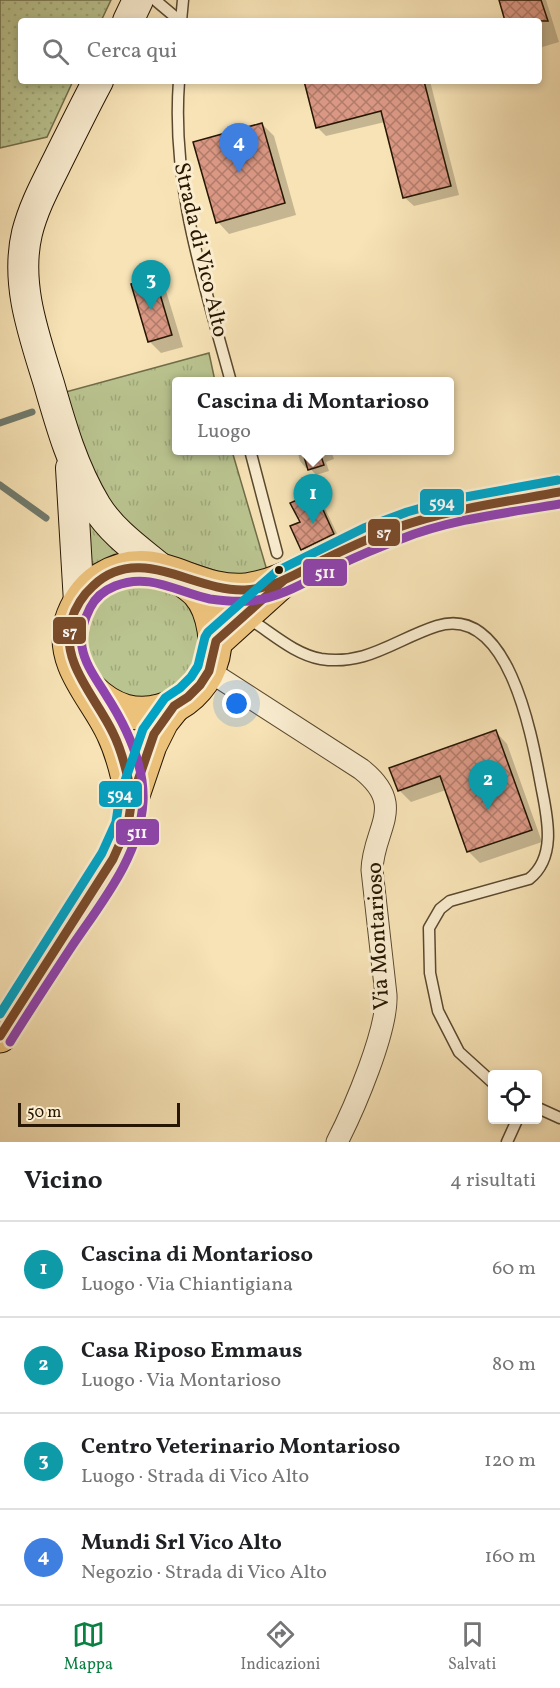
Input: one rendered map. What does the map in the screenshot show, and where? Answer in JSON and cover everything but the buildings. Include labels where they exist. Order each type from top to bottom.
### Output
[{"type":"main road","points":[[132,798],[128,775],[113,732],[74,665],[69,644],[71,623],[79,602],[94,584],[114,572],[137,567],[170,573],[222,590],[248,590],[280,567],[350,547],[411,523],[465,509],[560,492]]},
{"type":"main road","points":[[0,1036],[113,858],[128,825],[132,798],[150,745],[162,721],[174,706],[188,697],[220,666],[244,615],[280,567]]},
{"type":"main road","points":[[170,573],[199,593],[211,616],[220,666]]},
{"type":"main road","points":[[84,684],[103,701],[125,711],[150,712],[174,706]]},
{"type":"street","points":[[129,18],[138,0]]},
{"type":"street","points":[[96,84],[31,218],[24,251],[23,280],[29,314],[70,453],[96,506],[130,544],[170,573]]},
{"type":"street","points":[[70,453],[79,602]]},
{"type":"street","name":"Via Montarioso","points":[[220,666],[361,769],[376,784],[385,801],[385,821],[374,852],[372,870],[386,1010],[378,1042],[337,1142]]},
{"type":"lane","points":[[155,0],[177,18]]},
{"type":"lane","points":[[181,18],[183,0]]},
{"type":"lane","name":"Strada di Vico Alto","points":[[178,84],[177,122],[182,189],[230,377]]},
{"type":"lane","points":[[251,455],[280,567]]},
{"type":"lane","points":[[244,615],[300,652],[320,658],[352,660],[371,655],[439,625],[460,624],[476,628],[504,660],[520,694],[528,726],[543,793],[549,840],[547,852],[537,873],[530,879],[450,901],[440,909],[429,928],[430,973],[438,1011],[459,1052],[488,1078]]},
{"type":"lane","points":[[542,1110],[560,1118]]},
{"type":"lane","points":[[507,1142],[515,1124]]},
{"type":"green space","points":[[0,0],[111,0],[102,18],[18,18],[18,84],[72,84],[47,137],[0,148]]},
{"type":"green space","points":[[209,353],[214,377],[172,377],[172,455],[233,455],[268,574],[241,579],[173,557],[137,540],[105,508],[62,393]]},
{"type":"green space","points":[[82,495],[128,553],[83,576]]},
{"type":"green space","points":[[142,580],[165,584],[184,597],[197,616],[201,639],[197,662],[184,681],[165,694],[142,698],[119,694],[100,681],[87,662],[83,639],[87,616],[100,597],[119,584]]},
{"type":"waterway","points":[[0,423],[32,412]]},
{"type":"waterway","points":[[0,485],[46,518]]},
{"type":"transit line","name":"594","points":[[0,1014],[102,853],[116,822],[120,795],[143,729],[165,698],[191,677],[198,666],[208,632],[277,571],[364,528],[449,500],[558,480]]},
{"type":"transit line","name":"s7","points":[[132,798],[117,741],[82,679],[71,651],[69,636],[71,621],[80,602],[93,586],[111,574],[129,568],[148,568],[225,589],[245,590],[266,587],[387,531],[416,521],[560,492]]},
{"type":"transit line","name":"511","points":[[10,1042],[117,878],[135,841],[140,822],[143,788],[133,746],[89,666],[82,647],[84,622],[97,598],[115,586],[140,581],[163,585],[210,599],[225,601],[261,599],[284,592],[361,555],[420,532],[479,517],[560,504]]},
{"type":"transit line","name":"s7","points":[[0,1036],[113,859],[128,825],[132,798],[154,734],[174,706],[200,685],[209,671],[216,641],[283,581]]},
{"type":"place","name":"Mundi Srl Vico Alto","points":[[239,173]]},
{"type":"place","name":"Centro Veterinario Montarioso","points":[[151,310]]},
{"type":"place","name":"Cascina di Montarioso","points":[[313,524]]},
{"type":"place","name":"Casa Riposo Emmaus","points":[[488,810]]}]
